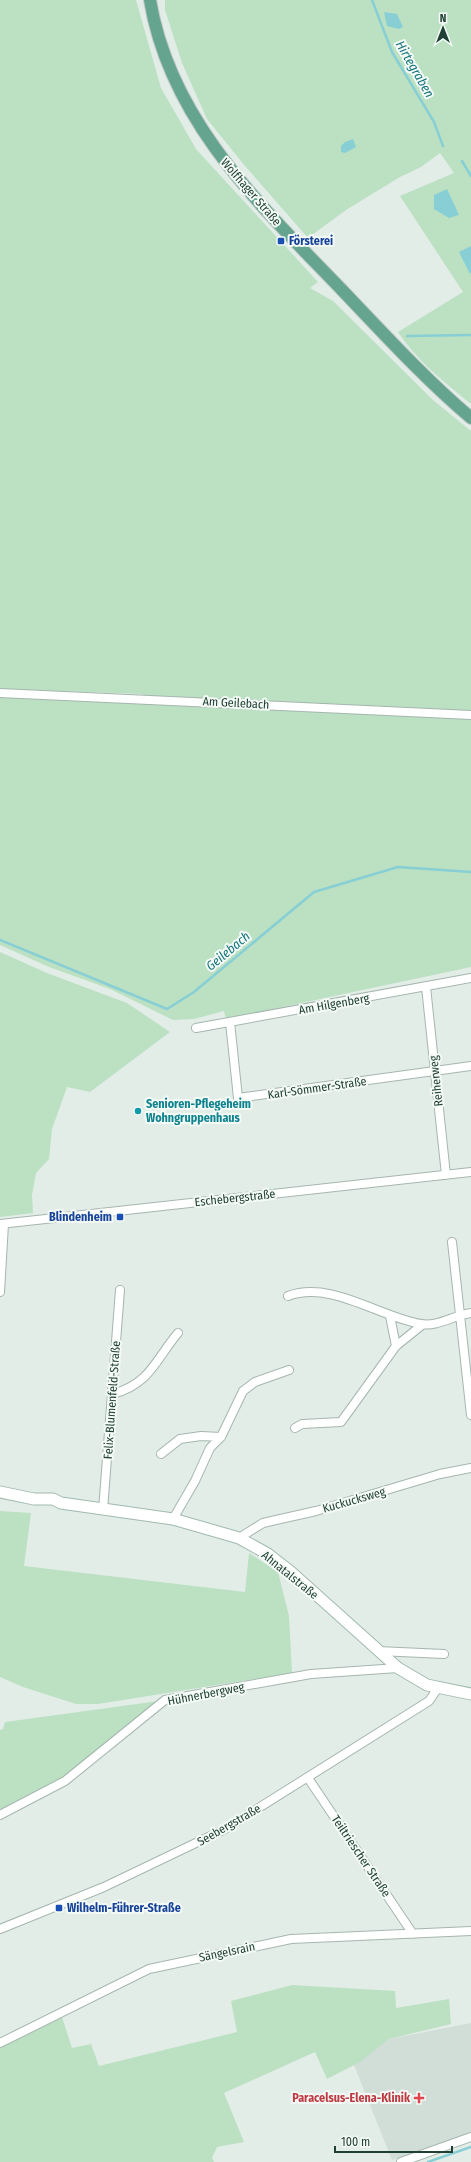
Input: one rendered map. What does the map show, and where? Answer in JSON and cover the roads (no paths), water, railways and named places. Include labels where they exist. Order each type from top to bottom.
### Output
[{"type":"main road","name":"Wolfhager Straße","points":[[150,0],[157,36],[168,65],[186,105],[213,148],[238,179],[303,250],[437,389],[471,418]]},
{"type":"street","name":"Am Geilebach","points":[[0,693],[471,715]]},
{"type":"street","name":"Am Hilgenberg","points":[[196,1028],[471,978]]},
{"type":"street","name":"Reiherweg","points":[[426,987],[446,1175]]},
{"type":"street","name":"Karl-Sömmer-Straße","points":[[230,1022],[238,1098],[471,1066]]},
{"type":"street","name":"Eschebergstraße","points":[[2,1224],[471,1172]]},
{"type":"street","points":[[0,1292],[2,1224]]},
{"type":"street","points":[[452,1242],[471,1415]]},
{"type":"street","name":"Felix-Blumenfeld-Straße","points":[[103,1510],[120,1290]]},
{"type":"street","points":[[288,1296],[312,1293],[343,1296],[390,1316],[422,1325],[439,1323],[460,1314],[471,1313]]},
{"type":"street","points":[[390,1316],[396,1346]]},
{"type":"street","points":[[295,1428],[302,1424],[341,1422],[396,1346],[422,1325]]},
{"type":"street","points":[[113,1394],[130,1389],[150,1373],[178,1333]]},
{"type":"street","points":[[173,1519],[196,1481],[210,1448],[221,1437],[244,1391],[255,1382],[289,1370]]},
{"type":"street","points":[[161,1454],[180,1439],[201,1436],[221,1437]]},
{"type":"street","name":"Kuckucksweg","points":[[239,1538],[263,1523],[316,1511],[440,1474],[471,1468]]},
{"type":"street","name":"Ahnatalstraße","points":[[0,1492],[34,1499],[45,1505],[52,1506],[61,1503],[173,1519],[239,1538],[268,1554],[291,1572],[398,1668],[427,1685],[471,1694]]},
{"type":"street","points":[[378,1651],[444,1654]]},
{"type":"street","name":"Hühnerbergweg","points":[[0,1815],[65,1781],[165,1700],[311,1674],[398,1668]]},
{"type":"street","name":"Seebergstraße","points":[[0,1929],[104,1888],[173,1856],[225,1829],[429,1701],[438,1688]]},
{"type":"street","name":"Teiltriescher Straße","points":[[308,1778],[413,1934]]},
{"type":"street","name":"Sängelsrain","points":[[0,2043],[149,1969],[291,1939],[471,1931]]},
{"type":"street","points":[[401,2162],[471,2137]]},
{"type":"water","points":[[384,12],[397,14],[403,27],[399,29],[387,26]]},
{"type":"water","points":[[353,139],[356,147],[345,153],[341,152],[341,146],[345,142]]},
{"type":"water","points":[[447,189],[459,215],[449,218],[434,209],[434,195]]},
{"type":"water","points":[[471,246],[471,273],[470,274],[459,252]]},
{"type":"waterway","name":"Hirtegraben","points":[[372,0],[392,52],[434,122],[443,146]]},
{"type":"waterway","name":"Hirtegraben","points":[[462,161],[471,176]]},
{"type":"waterway","points":[[407,336],[471,335]]},
{"type":"waterway","name":"Geilebach","points":[[0,940],[167,1009],[194,992],[314,892],[398,867],[471,872]]},
{"type":"waterway","points":[[428,2162],[471,2147]]},
{"type":"place","name":"Försterei","points":[[281,241]]},
{"type":"place","name":"Senioren-Pflegeheim Wohngruppenhaus","points":[[138,1111]]},
{"type":"place","name":"Blindenheim","points":[[120,1217]]},
{"type":"place","name":"Wilhelm-Führer-Straße","points":[[59,1908]]},
{"type":"place","name":"Paracelsus-Elena-Klinik","points":[[419,2098]]}]
